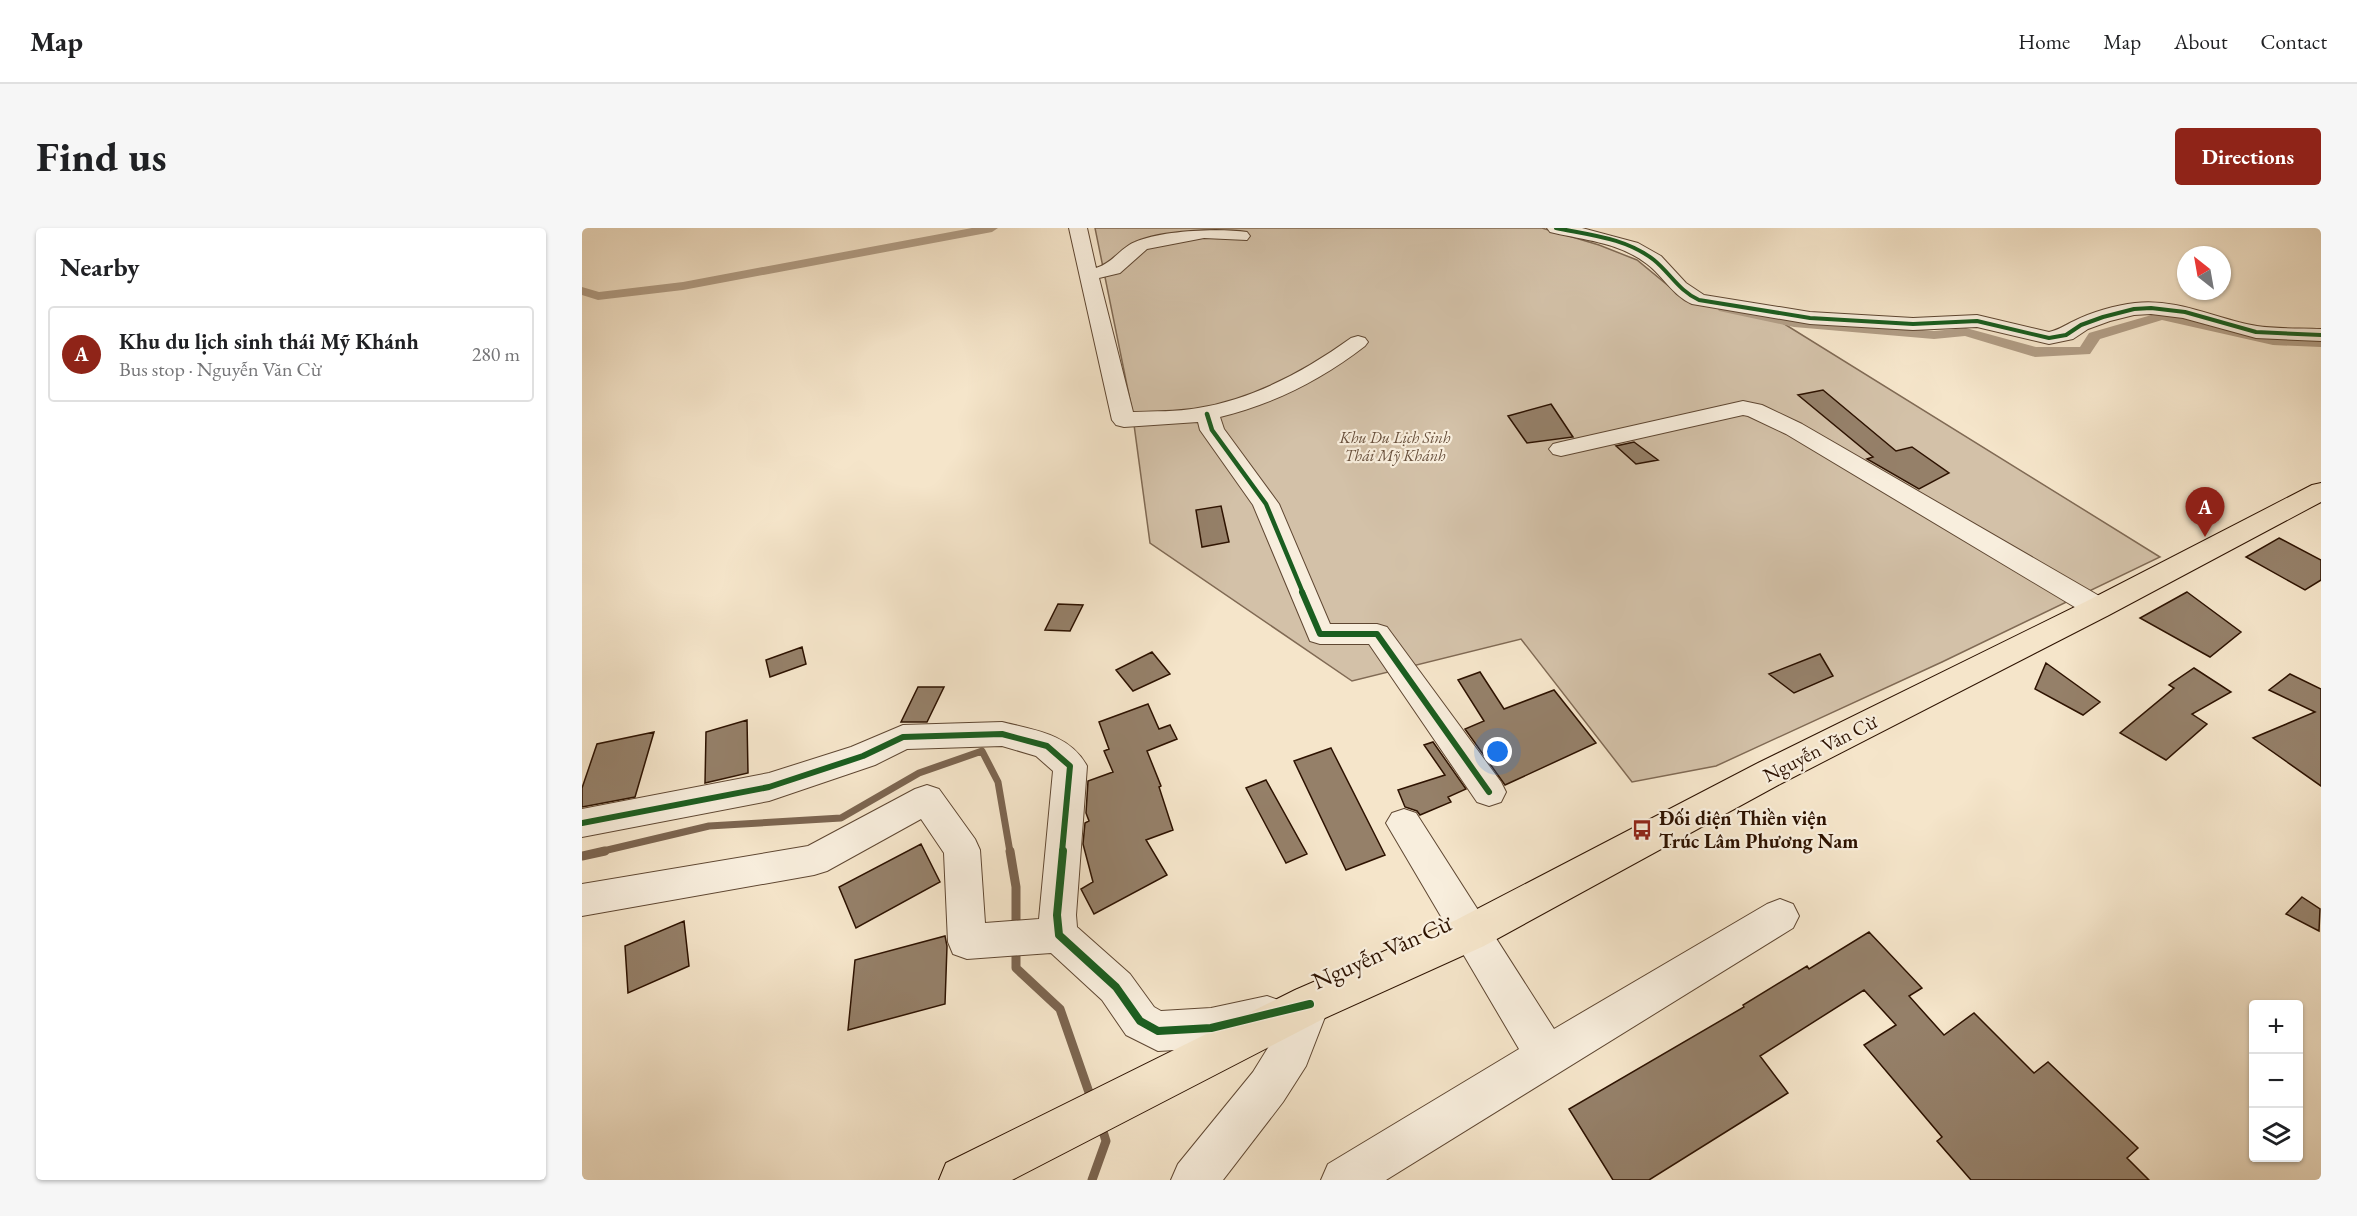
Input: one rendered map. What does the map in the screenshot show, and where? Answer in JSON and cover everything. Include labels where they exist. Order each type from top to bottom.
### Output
[{"type":"main road","name":"Nguyễn Văn Cừ","points":[[963,1180],[1310,1004],[1470,933],[1770,773],[2098,608],[2321,490]]},
{"type":"street","points":[[1078,228],[1112,375],[1125,420],[1207,414],[1282,391],[1337,358],[1358,342]]},
{"type":"street","points":[[1556,228],[1606,237],[1635,249],[1657,262],[1685,293],[1699,300],[1800,317],[1913,324],[1977,321],[2054,338],[2067,335],[2081,325],[2103,317],[2134,309],[2157,308],[2185,312],[2256,332],[2321,335]]},
{"type":"street","points":[[1090,275],[1117,267],[1133,250],[1142,245],[1204,233],[1241,236]]},
{"type":"street","points":[[1561,449],[1743,408],[1754,410],[1794,429],[2098,608]]},
{"type":"street","points":[[1207,414],[1212,430],[1266,504],[1320,634],[1377,634],[1489,792]]},
{"type":"street","points":[[582,822],[769,786],[863,756],[903,737],[1002,734],[1047,746],[1070,766],[1057,915],[1059,935],[1116,987],[1140,1021],[1158,1031],[1211,1028],[1310,1004]]},
{"type":"street","points":[[582,900],[814,860],[927,799],[962,850],[967,942],[1059,935]]},
{"type":"street","points":[[1404,823],[1547,1056]]},
{"type":"street","points":[[1344,1180],[1780,916]]},
{"type":"street","points":[[1194,1180],[1268,1087],[1291,1051],[1310,1004]]},
{"type":"green space","name":"Khu Du Lịch Sinh Thái Mỹ Khánh","points":[[1095,228],[1542,228],[1599,245],[1637,260],[1687,301],[1778,320],[2160,557],[1942,662],[1716,766],[1632,782],[1521,639],[1352,681],[1150,543],[1132,410]]},
{"type":"building","points":[[1823,390],[1896,451],[1912,447],[1949,473],[1919,489],[1867,459],[1873,457],[1798,395]]},
{"type":"building","points":[[1551,404],[1573,437],[1527,443],[1508,416]]},
{"type":"building","points":[[1634,442],[1658,460],[1636,464],[1616,446]]},
{"type":"building","points":[[1221,506],[1229,542],[1202,547],[1196,510]]},
{"type":"building","points":[[2279,538],[2321,560],[2321,580],[2305,590],[2246,557]]},
{"type":"building","points":[[2187,592],[2241,632],[2210,657],[2140,618]]},
{"type":"building","points":[[1058,604],[1083,605],[1070,631],[1045,630]]},
{"type":"building","points":[[802,647],[806,664],[770,677],[766,660]]},
{"type":"building","points":[[1152,652],[1170,674],[1133,691],[1116,670]]},
{"type":"building","points":[[1820,654],[1833,676],[1794,693],[1769,674]]},
{"type":"building","points":[[2046,663],[2100,702],[2083,715],[2035,689]]},
{"type":"building","points":[[2194,668],[2231,692],[2192,714],[2207,724],[2166,760],[2120,733],[2174,688],[2169,685]]},
{"type":"building","points":[[1480,672],[1504,709],[1554,690],[1596,743],[1505,785],[1465,729],[1484,721],[1458,680]]},
{"type":"building","points":[[2290,674],[2321,689],[2321,786],[2253,738],[2315,712],[2269,690]]},
{"type":"building","points":[[918,687],[944,687],[927,722],[901,722]]},
{"type":"building","points":[[1148,704],[1159,729],[1170,725],[1177,739],[1147,751],[1161,786],[1159,787],[1173,830],[1146,840],[1167,875],[1094,914],[1081,889],[1093,882],[1083,844],[1085,823],[1089,821],[1086,813],[1088,781],[1113,772],[1104,751],[1109,749],[1099,722]]},
{"type":"building","points":[[747,720],[748,773],[705,783],[706,732]]},
{"type":"building","points":[[654,732],[635,797],[582,807],[582,788],[597,744]]},
{"type":"building","points":[[1433,742],[1466,789],[1448,797],[1451,802],[1420,815],[1417,811],[1405,807],[1398,790],[1445,775],[1424,745]]},
{"type":"building","points":[[1331,748],[1385,855],[1346,870],[1294,761]]},
{"type":"building","points":[[1266,780],[1307,854],[1286,863],[1246,788]]},
{"type":"building","points":[[921,844],[940,882],[856,928],[839,887]]},
{"type":"building","points":[[2302,897],[2320,909],[2319,931],[2286,914]]},
{"type":"building","points":[[684,921],[689,966],[628,993],[625,946]]},
{"type":"building","points":[[1869,932],[1922,988],[1909,996],[1944,1035],[1974,1013],[2034,1073],[2048,1062],[2138,1148],[2127,1158],[2149,1180],[1971,1180],[1937,1141],[1942,1137],[1864,1045],[1896,1025],[1864,990],[1760,1056],[1788,1093],[1649,1180],[1613,1180],[1569,1109],[1744,1007],[1743,1005],[1807,966],[1809,969]]},
{"type":"building","points":[[945,936],[947,946],[945,1004],[848,1030],[855,960]]},
{"type":"waterway","points":[[582,291],[598,296],[683,286],[992,228]]},
{"type":"waterway","points":[[1724,308],[1794,323],[1934,335],[1966,332],[2035,352],[2085,351],[2094,336],[2162,316],[2273,341],[2321,343]]},
{"type":"waterway","points":[[599,852],[709,826],[841,818],[919,773],[982,751],[998,782],[1010,852]]},
{"type":"waterway","points":[[582,856],[605,851]]},
{"type":"waterway","points":[[1010,851],[1016,887],[1016,927]]},
{"type":"waterway","points":[[1016,947],[1016,968],[1060,1009],[1092,1101]]},
{"type":"waterway","points":[[1092,1180],[1106,1141],[1101,1125]]},
{"type":"cycle path","points":[[1556,228],[1607,238],[1643,252],[1660,265],[1685,292],[1699,300],[1810,318],[1913,324],[1977,321],[2049,338],[2066,335],[2081,325],[2103,317],[2134,309],[2151,308],[2185,312],[2256,332],[2321,335]]},
{"type":"cycle path","points":[[1207,414],[1212,430],[1266,504],[1320,634],[1377,634],[1489,792]]},
{"type":"cycle path","points":[[582,823],[769,787],[863,756],[903,737],[1002,734],[1047,746],[1070,766],[1057,915],[1059,935],[1116,987],[1140,1021],[1158,1031],[1211,1028],[1310,1004]]},
{"type":"place","name":"Khu du lịch sinh thái Mỹ Khánh","points":[[2205,537]]},
{"type":"place","name":"Đối diện Thiền viện Trúc Lâm Phương Nam","points":[[1642,830]]}]
